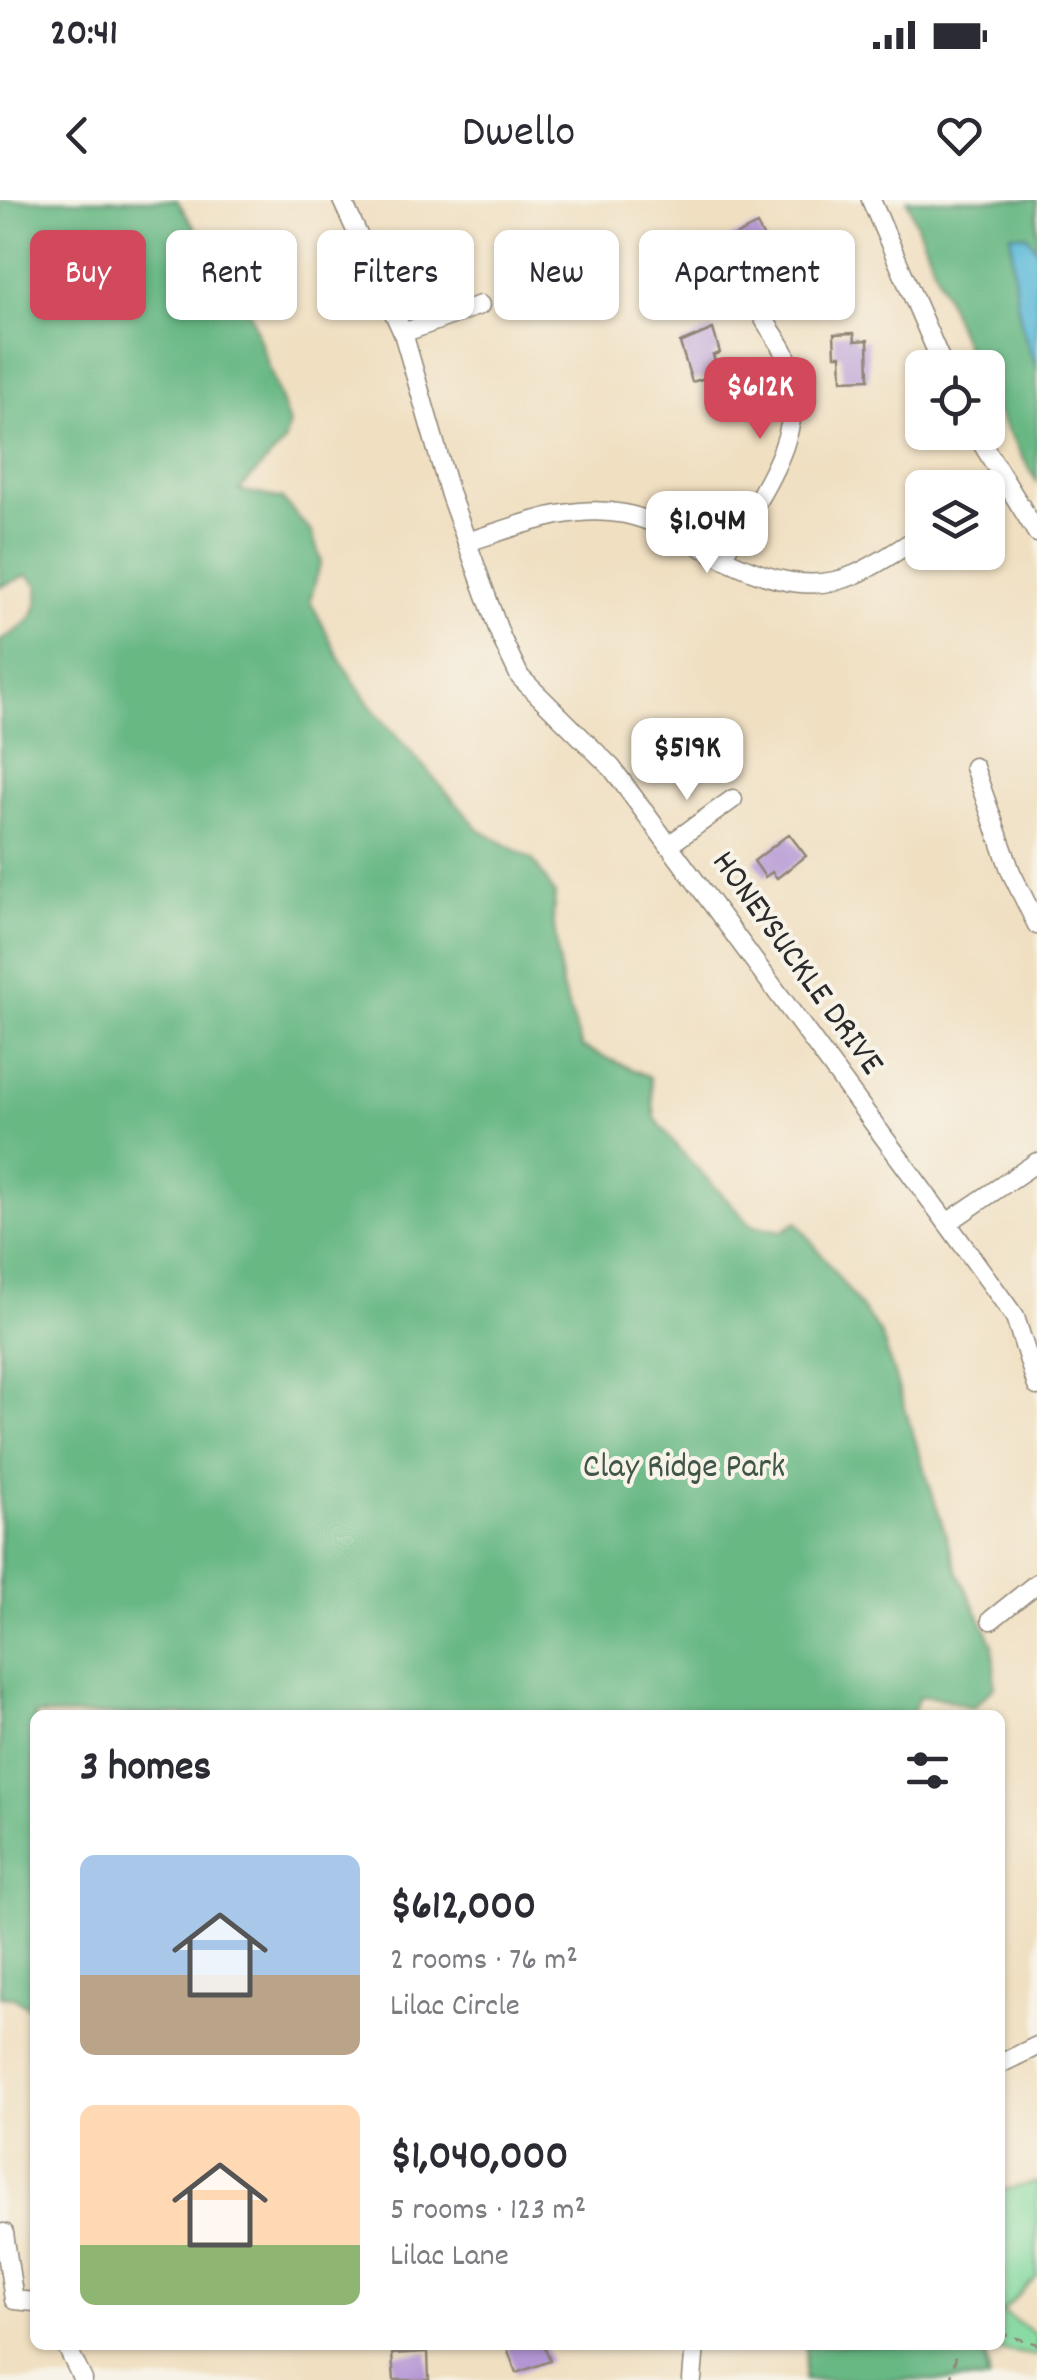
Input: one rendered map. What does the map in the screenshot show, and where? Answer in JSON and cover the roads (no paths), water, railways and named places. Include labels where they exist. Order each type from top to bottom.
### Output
[{"type":"street","name":"HONEYSUCKLE DRIVE","points":[[342,200],[403,334],[450,495],[501,637],[520,678],[612,768],[947,1223],[1015,1317],[1037,1386]]},
{"type":"street","points":[[872,200],[936,350]]},
{"type":"street","points":[[403,334],[480,305]]},
{"type":"street","points":[[722,557],[787,441],[793,412],[785,354],[764,320]]},
{"type":"street","points":[[986,450],[1037,533]]},
{"type":"street","points":[[467,542],[564,511],[621,513],[664,524],[722,557],[782,581],[818,584],[854,575],[905,545]]},
{"type":"street","points":[[974,767],[1010,872],[1037,926]]},
{"type":"street","points":[[669,845],[733,799]]},
{"type":"street","points":[[947,1223],[1037,1162]]},
{"type":"street","points":[[991,1620],[1037,1583]]},
{"type":"street","points":[[1005,2062],[1037,2046]]},
{"type":"street","points":[[4,2233],[7,2300]]},
{"type":"street","points":[[69,2350],[84,2380]]},
{"type":"street","points":[[692,2380],[695,2350]]},
{"type":"water","points":[[1011,234],[1027,235],[1037,250],[1037,367],[1020,319]]},
{"type":"park label","name":"Clay Ridge Park","points":[[684,1469]]}]
